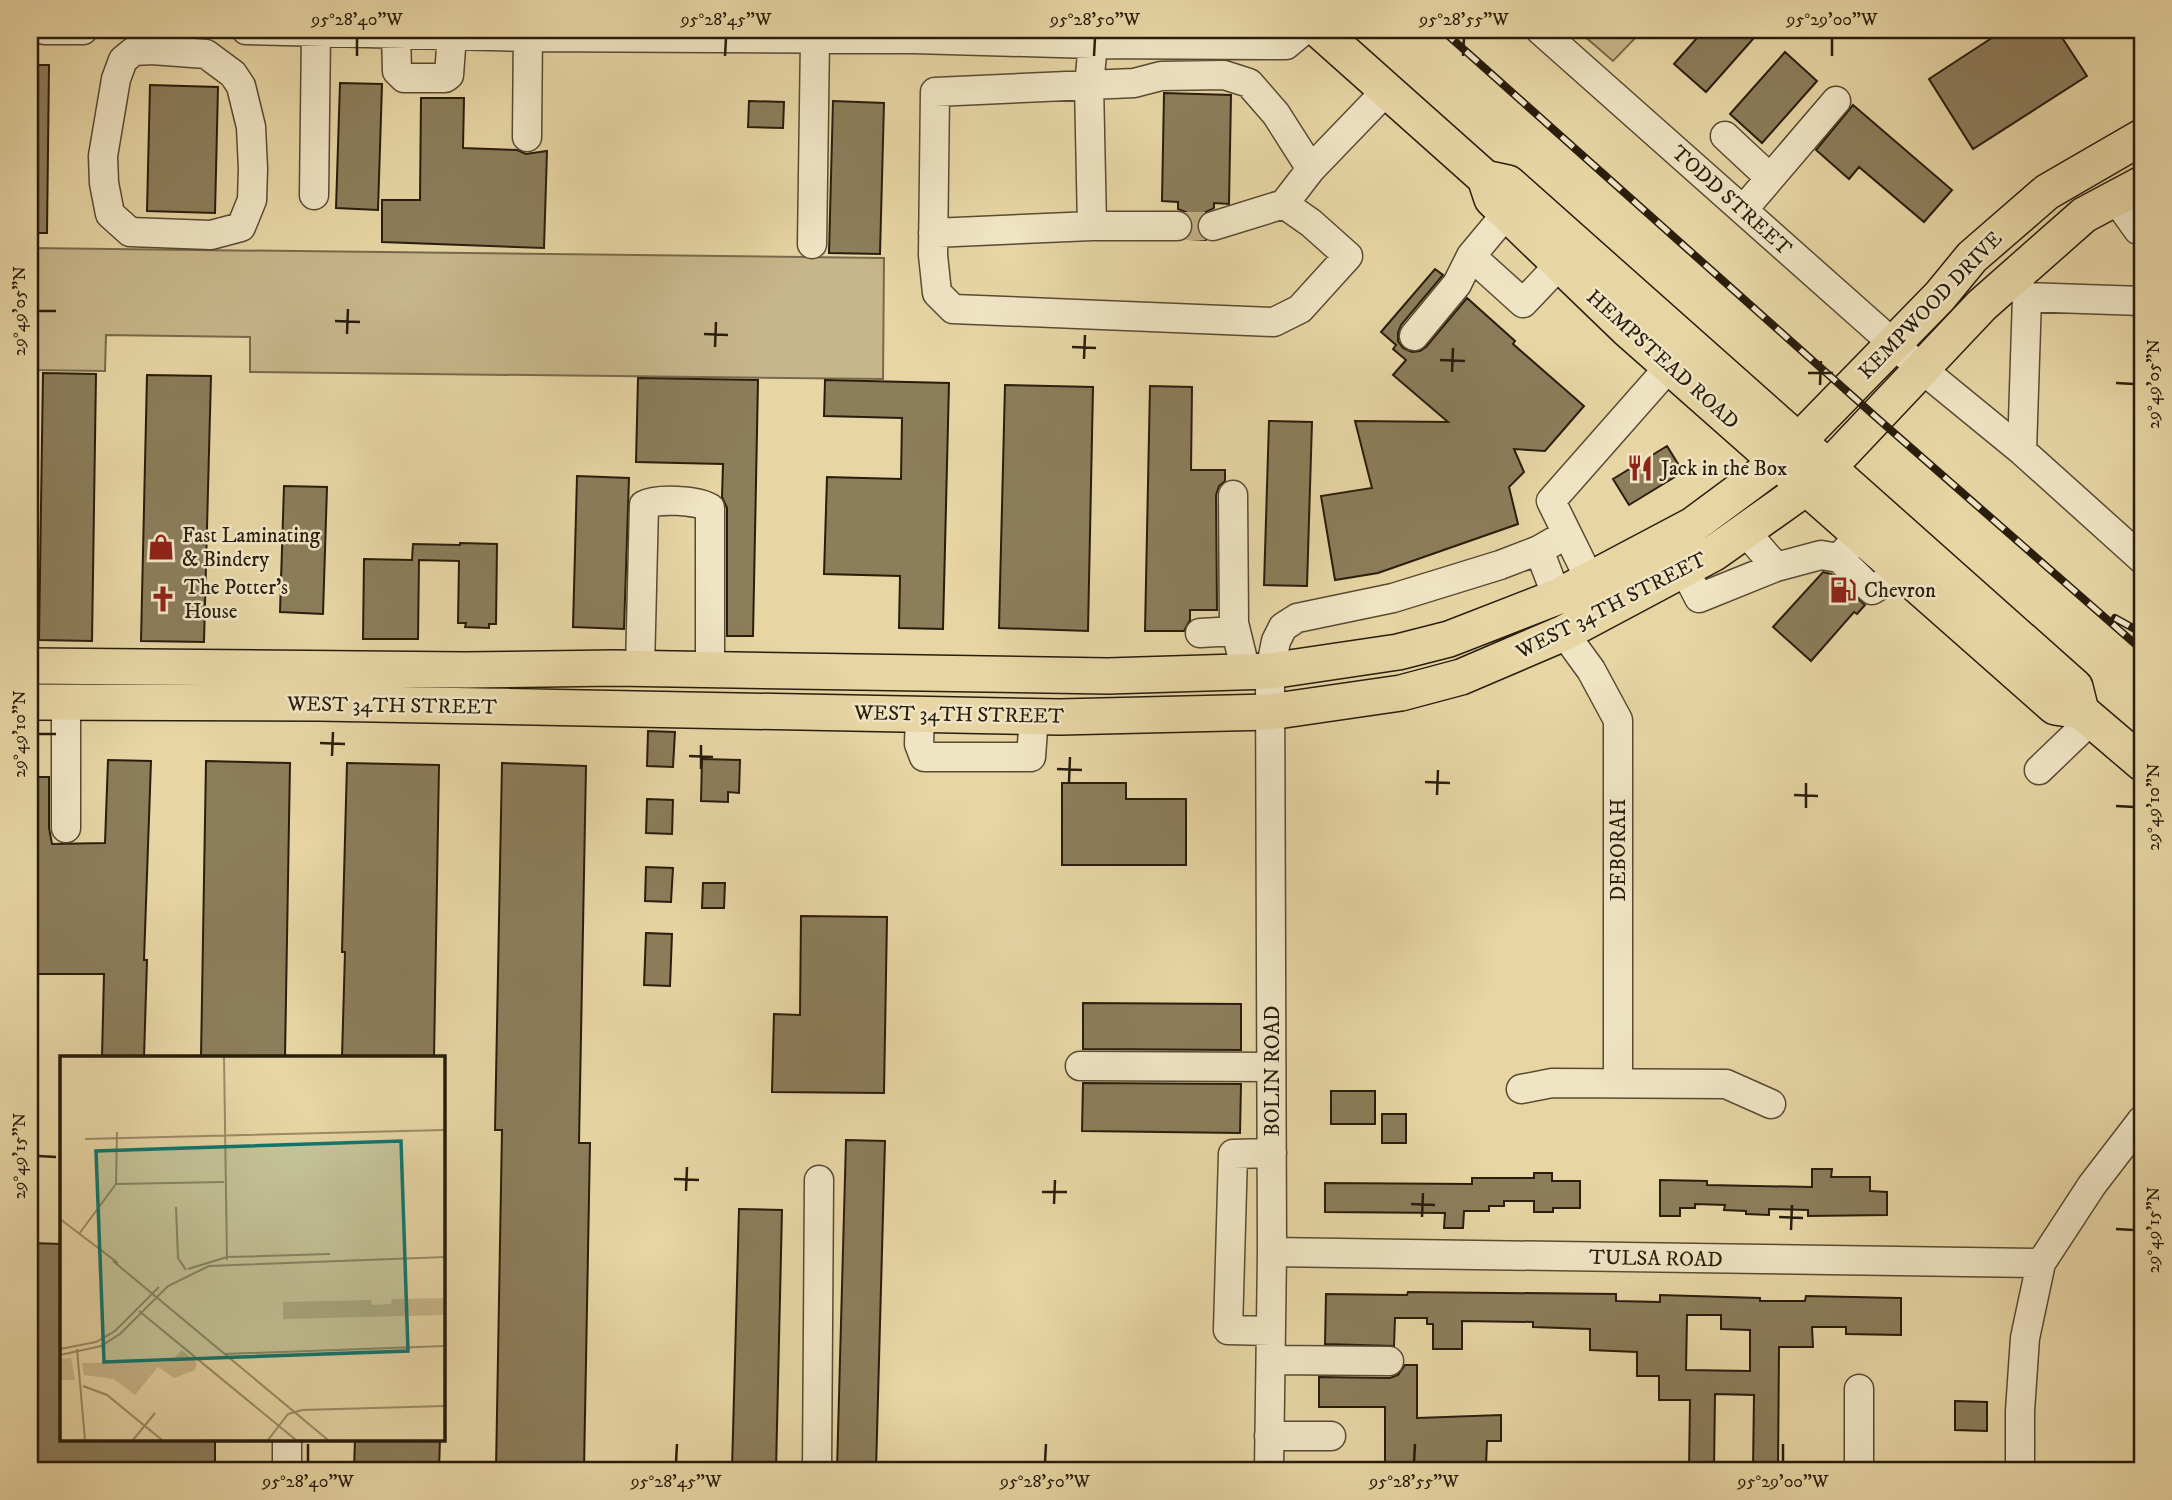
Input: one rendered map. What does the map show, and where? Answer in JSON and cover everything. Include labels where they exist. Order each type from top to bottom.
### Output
[{"type":"main road","name":"HEMPSTEAD ROAD","points":[[1319,30],[1485,178],[1492,199],[1506,214],[1670,366],[1788,452]]},
{"type":"main road","name":"KEMPWOOD DRIVE","points":[[1788,452],[1940,296],[1972,257],[2047,192],[2142,137]]},
{"type":"main road","points":[[2088,167],[2123,194]]},
{"type":"main road","name":"HEMPSTEAD ROAD","points":[[1485,178],[1508,183],[1817,478],[1860,535],[1912,562],[2075,687],[2086,715],[2142,763]]},
{"type":"main road","name":"KEMPWOOD DRIVE","points":[[1817,478],[1923,370],[1982,305],[2019,288],[2084,215],[2123,194]]},
{"type":"main road","name":"WEST 34TH STREET","points":[[30,666],[640,669],[1108,676],[1258,671],[1398,652],[1449,639],[1557,597],[1693,524],[1788,452]]},
{"type":"main road","name":"WEST 34TH STREET","points":[[30,702],[424,705],[1034,716],[1270,712],[1401,693],[1461,677],[1564,633],[1714,553],[1817,478]]},
{"type":"main road","points":[[424,670],[424,705]]},
{"type":"main road","points":[[931,714],[943,674]]},
{"type":"street","points":[[45,30],[83,30]]},
{"type":"street","points":[[246,30],[396,34],[741,34],[815,39],[914,35],[1093,44],[1286,45],[1304,30]]},
{"type":"street","name":"TODD STREET","points":[[1540,30],[1923,370],[2022,451],[2142,559]]},
{"type":"street","points":[[314,195],[321,32]]},
{"type":"street","points":[[527,137],[528,33]]},
{"type":"street","points":[[396,34],[397,71],[404,78],[445,78],[449,75],[458,34]]},
{"type":"street","points":[[812,244],[815,39]]},
{"type":"street","points":[[177,41],[206,54],[233,74],[241,86],[251,127],[252,200],[241,227],[211,235],[130,232],[110,214],[104,183],[103,156],[112,93],[123,60],[134,51],[152,50],[177,41]]},
{"type":"street","points":[[1092,226],[1089,85],[1093,44]]},
{"type":"street","points":[[1284,204],[1311,223],[1348,256],[1300,309],[1274,322],[953,309],[937,293],[933,233],[935,93],[1134,83],[1161,76],[1224,75],[1249,83],[1276,114],[1311,169]]},
{"type":"street","points":[[1213,226],[1284,204],[1311,169],[1388,89]]},
{"type":"street","points":[[1744,210],[1836,101]]},
{"type":"street","points":[[1725,136],[1770,178]]},
{"type":"street","points":[[2123,194],[2138,230],[2142,231]]},
{"type":"street","points":[[1414,336],[1457,284],[1471,256],[1506,214]]},
{"type":"street","points":[[933,233],[1092,226],[1177,226]]},
{"type":"street","points":[[1471,256],[1523,303],[1560,264]]},
{"type":"street","points":[[2022,451],[2019,288],[2142,301]]},
{"type":"street","points":[[1590,580],[1551,501],[1670,366]]},
{"type":"street","points":[[1233,495],[1236,631],[1258,671],[1283,627],[1297,618],[1393,598],[1500,565],[1539,550],[1567,534]]},
{"type":"street","points":[[640,669],[644,505],[652,501],[703,503],[710,508],[710,670]]},
{"type":"street","points":[[1745,531],[1776,567]]},
{"type":"street","points":[[1684,569],[1699,598],[1776,567],[1821,555],[1860,535]]},
{"type":"street","points":[[1539,550],[1557,597]]},
{"type":"street","points":[[1200,633],[1236,631]]},
{"type":"street","name":"DEBORAH","points":[[1564,633],[1591,670],[1618,720],[1618,1083]]},
{"type":"street","name":"BOLIN ROAD","points":[[1258,671],[1270,712],[1272,1264],[1269,1470]]},
{"type":"street","points":[[66,702],[66,828]]},
{"type":"street","points":[[931,714],[919,744],[924,757],[1004,759],[1031,757],[1034,716]]},
{"type":"street","points":[[2039,769],[2086,715]]},
{"type":"street","points":[[1080,1066],[1272,1067]]},
{"type":"street","points":[[1521,1089],[1552,1083],[1726,1084],[1771,1104]]},
{"type":"street","points":[[2020,1470],[2020,1411],[2025,1338],[2041,1264],[2092,1185],[2142,1120]]},
{"type":"street","points":[[1271,1331],[1228,1330],[1228,1276],[1233,1154],[1272,1153]]},
{"type":"street","points":[[817,1470],[819,1180]]},
{"type":"street","points":[[1231,1218],[1272,1220]]},
{"type":"street","name":"TULSA ROAD","points":[[1228,1276],[1272,1264],[2041,1264]]},
{"type":"street","points":[[1270,1360],[1389,1361]]},
{"type":"street","points":[[1859,1389],[1859,1470]]},
{"type":"street","points":[[1269,1436],[1331,1436]]},
{"type":"street","points":[[287,1440],[287,1470]]},
{"type":"shaded area","points":[[1577,30],[1643,30],[1613,61]]},
{"type":"shaded area","points":[[30,248],[884,258],[883,379],[250,372],[250,337],[106,335],[105,371],[30,370]]},
{"type":"building","points":[[1704,30],[1761,30],[1706,92],[1674,64]]},
{"type":"building","points":[[2004,30],[2057,30],[2087,76],[1973,149],[1929,79]]},
{"type":"building","points":[[1785,52],[1817,81],[1762,143],[1730,114]]},
{"type":"building","points":[[30,65],[49,65],[47,233],[30,233]]},
{"type":"building","points":[[340,83],[382,84],[378,210],[336,208]]},
{"type":"building","points":[[150,85],[218,87],[215,213],[147,211]]},
{"type":"building","points":[[1164,93],[1231,95],[1229,204],[1214,203],[1214,208],[1200,215],[1197,230],[1205,240],[1186,239],[1192,234],[1194,227],[1191,217],[1178,209],[1178,202],[1162,201]]},
{"type":"building","points":[[421,98],[464,98],[463,148],[517,150],[526,154],[547,151],[544,248],[382,242],[382,200],[420,200]]},
{"type":"building","points":[[749,101],[784,102],[783,128],[748,127]]},
{"type":"building","points":[[833,101],[884,103],[880,254],[829,253]]},
{"type":"building","points":[[1853,105],[1952,190],[1924,222],[1859,167],[1849,179],[1816,150]]},
{"type":"building","points":[[1435,269],[1443,275],[1401,325],[1398,341],[1403,348],[1412,352],[1426,347],[1467,298],[1515,341],[1513,344],[1584,406],[1545,451],[1514,449],[1524,472],[1509,487],[1518,524],[1378,573],[1335,580],[1321,496],[1372,488],[1355,421],[1448,422],[1393,375],[1406,360],[1393,349],[1396,345],[1381,332]]},
{"type":"building","points":[[43,373],[96,374],[92,641],[39,640]]},
{"type":"building","points":[[147,375],[211,376],[204,642],[141,641]]},
{"type":"building","points":[[638,378],[758,380],[753,636],[727,636],[727,508],[722,497],[723,464],[636,462]]},
{"type":"building","points":[[825,380],[949,383],[943,629],[899,628],[900,576],[824,574],[827,477],[901,479],[902,418],[824,416]]},
{"type":"building","points":[[1005,385],[1093,387],[1088,631],[999,628]]},
{"type":"building","points":[[1150,386],[1192,387],[1191,470],[1225,470],[1225,481],[1219,486],[1216,495],[1217,610],[1190,610],[1190,620],[1184,631],[1145,631]]},
{"type":"building","points":[[1269,421],[1312,422],[1307,586],[1264,585]]},
{"type":"building","points":[[1667,446],[1683,472],[1629,505],[1613,479]]},
{"type":"building","points":[[577,476],[629,478],[624,629],[573,627]]},
{"type":"building","points":[[284,486],[327,487],[323,614],[280,612]]},
{"type":"building","points":[[413,544],[497,544],[496,624],[489,624],[489,628],[465,627],[466,623],[458,623],[459,561],[419,560],[418,639],[363,639],[364,559],[412,560]]},
{"type":"building","points":[[1823,572],[1831,574],[1865,605],[1857,614],[1854,612],[1811,661],[1773,627]]},
{"type":"building","points":[[648,731],[675,732],[673,767],[647,766]]},
{"type":"building","points":[[702,759],[740,760],[739,793],[728,792],[728,802],[701,801]]},
{"type":"building","points":[[108,760],[151,761],[144,960],[147,960],[144,1056],[102,1056],[104,974],[34,974],[33,777],[49,777],[49,828],[52,844],[105,843]]},
{"type":"building","points":[[206,761],[290,763],[285,1056],[201,1056]]},
{"type":"building","points":[[347,763],[439,765],[434,1056],[342,1056],[345,952],[342,952]]},
{"type":"building","points":[[502,763],[586,766],[579,1143],[590,1143],[584,1470],[496,1470],[502,1130],[495,1130]]},
{"type":"building","points":[[1062,783],[1126,783],[1126,799],[1186,799],[1186,865],[1062,865]]},
{"type":"building","points":[[647,799],[673,800],[672,834],[646,833]]},
{"type":"building","points":[[646,867],[673,868],[671,902],[645,901]]},
{"type":"building","points":[[703,883],[725,883],[724,908],[702,908]]},
{"type":"building","points":[[801,916],[887,917],[884,1093],[772,1092],[774,1014],[800,1015]]},
{"type":"building","points":[[646,933],[672,934],[670,986],[644,985]]},
{"type":"building","points":[[1083,1003],[1241,1004],[1241,1050],[1083,1049]]},
{"type":"building","points":[[1083,1083],[1241,1084],[1240,1133],[1082,1131]]},
{"type":"building","points":[[1331,1091],[1375,1091],[1375,1124],[1331,1124]]},
{"type":"building","points":[[1382,1114],[1406,1114],[1406,1143],[1382,1143]]},
{"type":"building","points":[[846,1140],[885,1141],[876,1470],[837,1470]]},
{"type":"building","points":[[1812,1169],[1832,1169],[1831,1177],[1870,1177],[1870,1191],[1887,1192],[1887,1215],[1808,1216],[1808,1210],[1769,1209],[1769,1215],[1746,1214],[1746,1211],[1724,1210],[1725,1205],[1695,1204],[1695,1208],[1680,1208],[1680,1216],[1660,1216],[1660,1180],[1707,1181],[1707,1185],[1812,1187]]},
{"type":"building","points":[[1534,1173],[1552,1173],[1552,1181],[1580,1181],[1580,1208],[1553,1208],[1553,1212],[1534,1212],[1534,1201],[1504,1201],[1504,1206],[1489,1206],[1489,1211],[1464,1211],[1463,1228],[1444,1228],[1445,1213],[1325,1212],[1325,1183],[1472,1184],[1472,1178],[1534,1178]]},
{"type":"building","points":[[739,1209],[782,1210],[776,1470],[732,1470]]},
{"type":"building","points":[[31,1243],[60,1244],[60,1440],[215,1440],[215,1470],[30,1470]]},
{"type":"building","points":[[1408,1292],[1616,1294],[1616,1301],[1660,1302],[1660,1295],[1760,1298],[1760,1301],[1805,1301],[1806,1296],[1901,1298],[1901,1335],[1846,1334],[1846,1327],[1812,1327],[1813,1347],[1779,1347],[1778,1470],[1753,1470],[1754,1395],[1715,1394],[1714,1470],[1689,1470],[1690,1400],[1659,1400],[1659,1376],[1637,1376],[1637,1352],[1590,1350],[1590,1329],[1533,1327],[1533,1322],[1462,1321],[1462,1349],[1433,1349],[1433,1324],[1427,1324],[1427,1318],[1395,1318],[1394,1346],[1325,1344],[1326,1294],[1407,1295]],"holes":[[[1687,1315],[1721,1315],[1721,1329],[1750,1330],[1750,1371],[1686,1370]]]},
{"type":"building","points":[[1405,1365],[1417,1365],[1417,1418],[1501,1415],[1501,1441],[1487,1441],[1486,1466],[1450,1466],[1450,1470],[1385,1470],[1385,1407],[1319,1407],[1319,1377],[1390,1378],[1398,1375]]},
{"type":"building","points":[[1955,1401],[1987,1402],[1987,1431],[1955,1430]]},
{"type":"building","points":[[355,1440],[440,1440],[439,1470],[354,1470]]},
{"type":"tunnel","points":[[1177,226],[1213,226]]},
{"type":"railway","points":[[1442,30],[2142,650]]},
{"type":"railway","points":[[2115,618],[2142,633]]},
{"type":"place","name":"Jack in the Box","points":[[1640,468]]},
{"type":"place","name":"Fast Laminating & Bindery","points":[[161,547]]},
{"type":"place","name":"Chevron","points":[[1843,590]]},
{"type":"place","name":"The Potter's House","points":[[163,599]]}]
